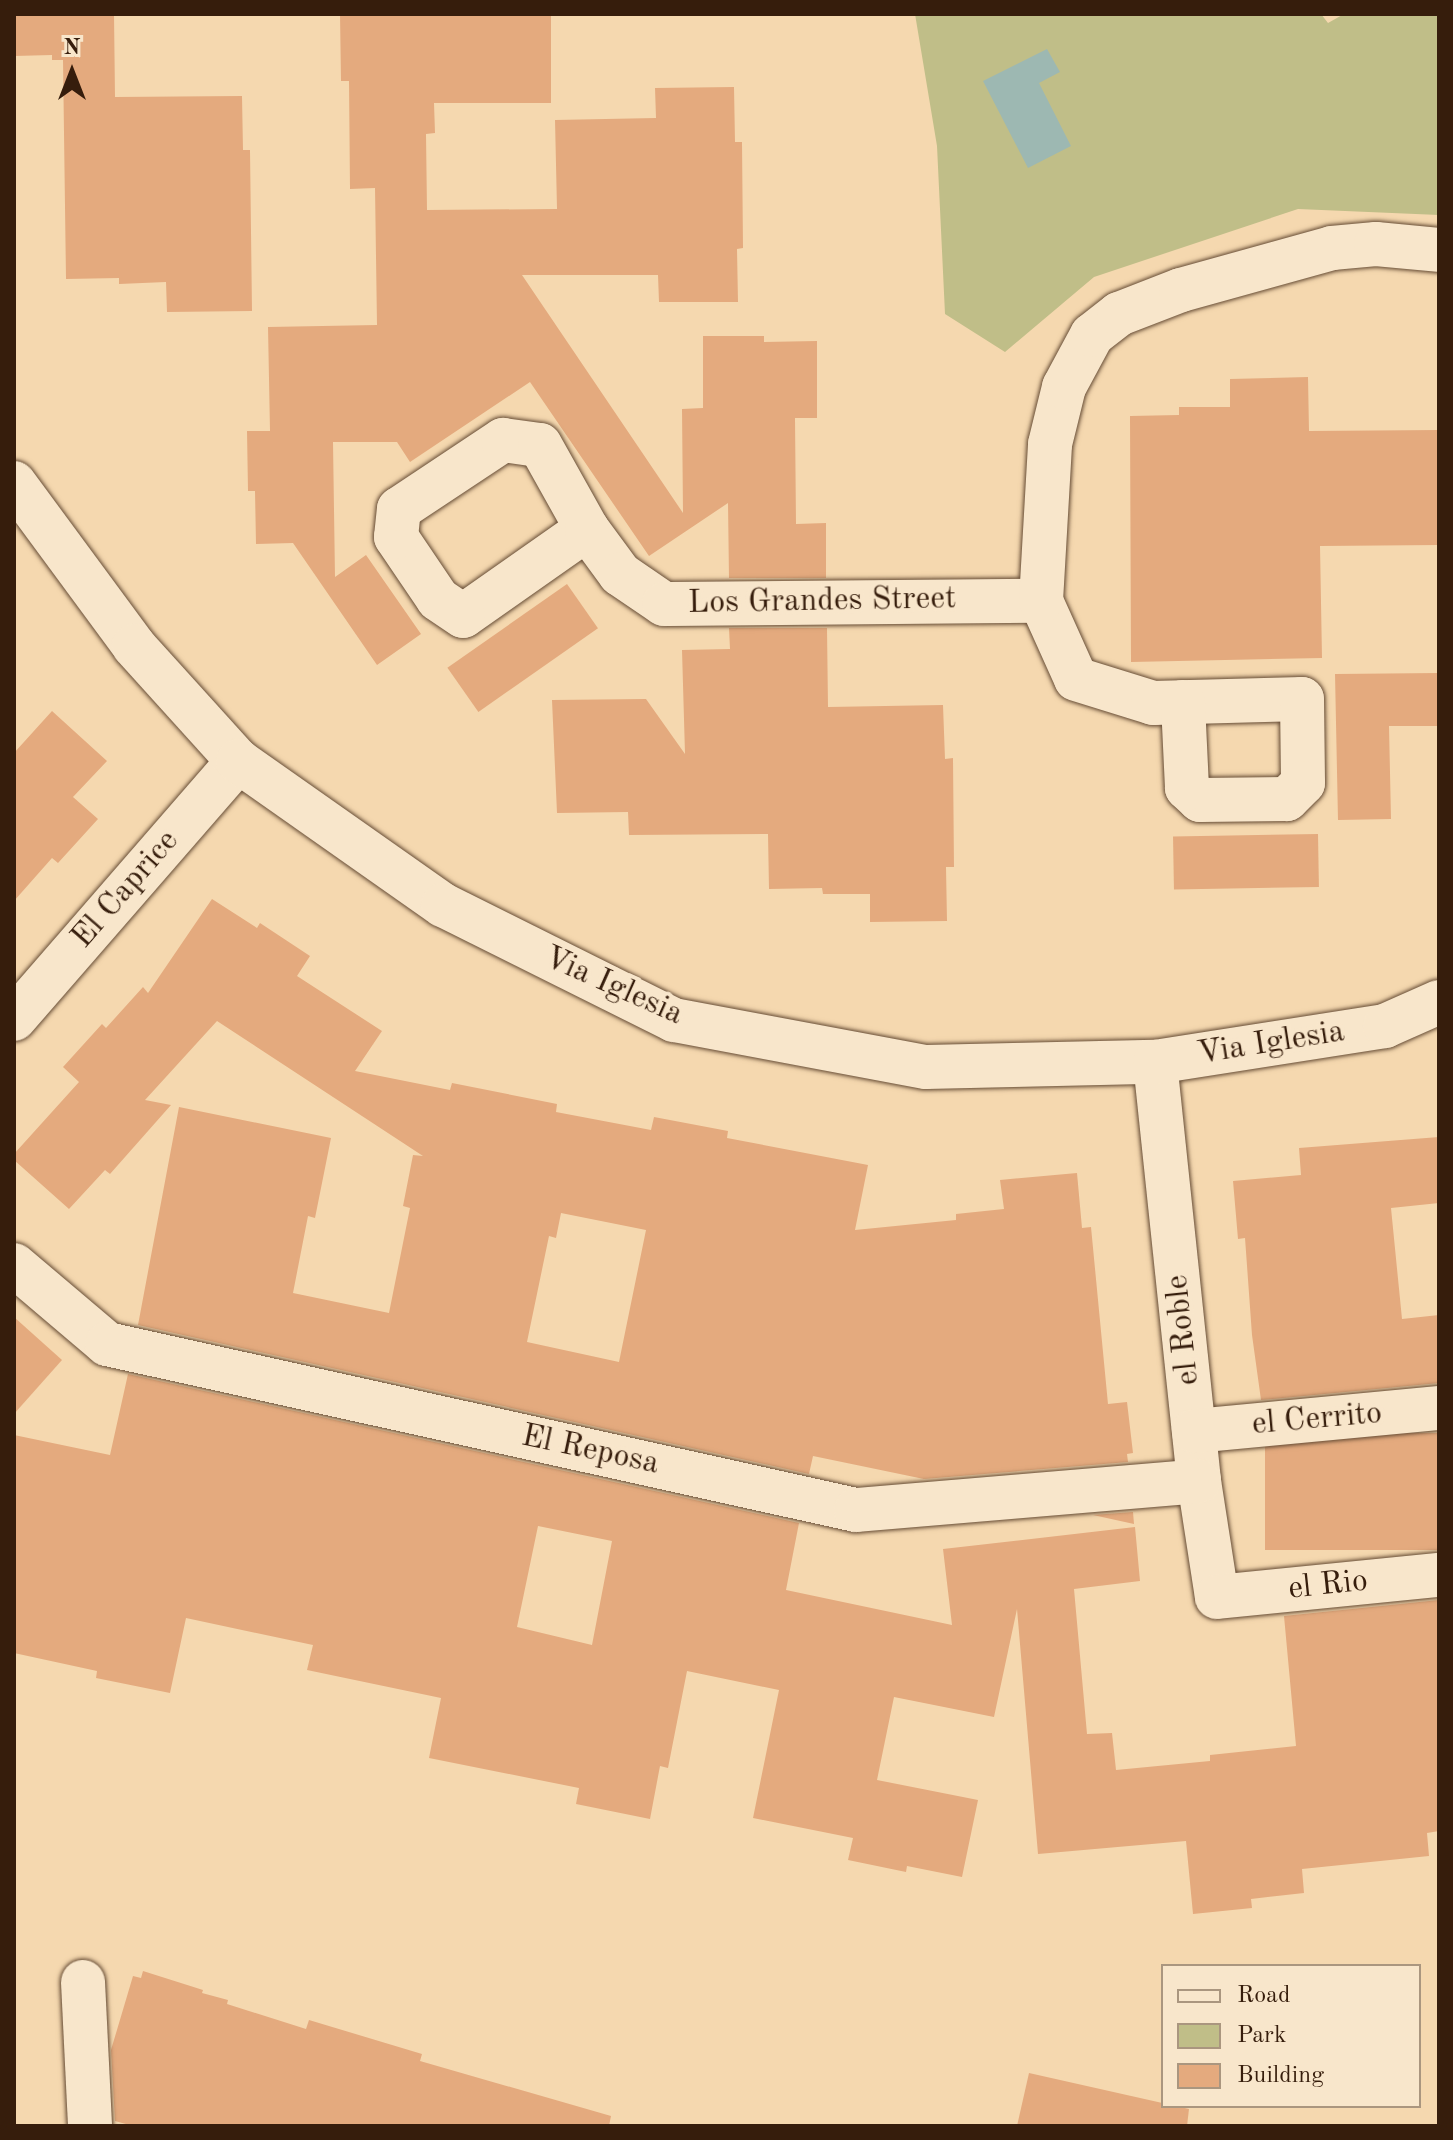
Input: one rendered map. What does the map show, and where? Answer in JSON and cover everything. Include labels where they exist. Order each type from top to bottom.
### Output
[{"type":"street","points":[[1183,702],[1187,788],[1200,800],[1287,799],[1303,783],[1302,699],[1183,702],[1153,703],[1076,679],[1041,601],[1050,444],[1064,387],[1092,335],[1119,314],[1181,290],[1332,248],[1376,244],[1439,250]]},
{"type":"street","name":"Los Grandes Street","points":[[587,529],[463,616],[438,599],[396,537],[399,509],[503,440],[540,445],[587,529],[620,574],[664,604],[1041,601]]},
{"type":"street","name":"Via Iglesia","points":[[14,483],[134,646],[238,761],[443,905],[674,1020],[926,1067],[1155,1062],[1385,1026],[1439,1002]]},
{"type":"street","name":"El Caprice","points":[[14,1019],[238,761]]},
{"type":"street","name":"el Roble","points":[[1155,1062],[1199,1481],[1217,1597]]},
{"type":"street","name":"El Reposa","points":[[14,1265],[107,1344],[856,1510],[1199,1481]]},
{"type":"street","name":"el Cerrito","points":[[1194,1431],[1439,1408]]},
{"type":"street","name":"el Rio","points":[[1217,1597],[1439,1575]]},
{"type":"street","points":[[83,1982],[90,2126]]},
{"type":"green space","points":[[915,14],[1321,14],[1328,23],[1344,14],[1439,14],[1439,215],[1298,209],[1094,277],[1005,352],[945,314],[937,146]]},
{"type":"water","points":[[1047,49],[1060,72],[1039,83],[1071,146],[1028,168],[983,81]]},
{"type":"building","points":[[14,14],[114,14],[115,97],[242,96],[243,150],[250,150],[252,311],[167,312],[166,282],[119,284],[119,278],[66,279],[63,60],[52,60],[52,55],[14,56]]},
{"type":"building","points":[[340,14],[551,14],[551,103],[434,103],[435,133],[426,134],[427,210],[557,209],[555,120],[656,118],[655,88],[734,87],[735,142],[742,142],[743,248],[737,249],[738,302],[659,302],[658,275],[522,275],[683,513],[682,409],[703,408],[703,336],[764,336],[764,342],[817,341],[817,418],[795,418],[796,524],[826,523],[826,578],[729,578],[728,503],[649,556],[530,382],[410,462],[397,442],[333,442],[335,577],[366,555],[421,634],[377,665],[293,543],[256,544],[255,491],[248,491],[247,431],[270,431],[268,327],[377,325],[375,188],[350,189],[349,81],[341,81]]},
{"type":"building","points":[[1308,377],[1309,431],[1439,430],[1439,545],[1320,546],[1322,658],[1131,662],[1130,416],[1179,415],[1179,407],[1230,407],[1230,379]]},
{"type":"building","points":[[567,584],[598,628],[478,712],[447,668]]},
{"type":"building","points":[[729,628],[827,628],[828,707],[943,705],[945,759],[953,758],[954,867],[946,867],[947,921],[870,922],[870,894],[823,894],[822,888],[769,889],[768,834],[629,835],[628,812],[557,813],[552,700],[646,699],[685,754],[682,650],[730,649]]},
{"type":"building","points":[[1439,673],[1439,726],[1389,726],[1391,819],[1338,820],[1335,674]]},
{"type":"building","points":[[52,711],[107,761],[73,797],[98,819],[58,863],[52,858],[14,901],[14,753]]},
{"type":"building","points":[[1318,834],[1319,887],[1174,890],[1173,837]]},
{"type":"building","points":[[212,899],[257,928],[260,923],[310,956],[297,976],[382,1031],[355,1071],[450,1090],[452,1083],[557,1104],[556,1112],[651,1130],[654,1117],[728,1131],[727,1138],[868,1165],[855,1230],[956,1220],[956,1214],[1004,1209],[1000,1180],[1077,1173],[1082,1228],[1091,1227],[1108,1404],[1127,1402],[1133,1453],[1127,1454],[1128,1462],[924,1479],[813,1456],[809,1474],[138,1325],[179,1107],[331,1138],[315,1218],[308,1216],[293,1293],[389,1313],[410,1208],[403,1206],[413,1155],[423,1156],[217,1021],[145,1100],[171,1105],[110,1174],[105,1170],[69,1209],[14,1160],[14,1154],[79,1082],[63,1067],[102,1024],[106,1028],[143,987],[148,993]],"holes":[[[561,1213],[646,1230],[619,1362],[527,1342],[549,1236],[556,1238]]]},
{"type":"building","points":[[1439,1137],[1439,1203],[1391,1208],[1402,1319],[1439,1315],[1439,1383],[1261,1400],[1252,1335],[1245,1238],[1238,1239],[1233,1181],[1301,1175],[1299,1148]]},
{"type":"building","points":[[14,1317],[62,1360],[14,1414]]},
{"type":"building","points":[[128,1374],[799,1523],[786,1590],[952,1625],[943,1549],[1135,1527],[1140,1581],[1074,1589],[1087,1734],[1112,1733],[1116,1770],[1210,1761],[1210,1755],[1296,1746],[1284,1616],[1439,1600],[1439,1831],[1427,1833],[1429,1856],[1302,1869],[1304,1893],[1251,1899],[1252,1908],[1193,1914],[1186,1841],[1038,1854],[1017,1609],[994,1717],[894,1697],[877,1780],[978,1800],[962,1877],[907,1866],[906,1872],[848,1860],[853,1838],[753,1818],[779,1690],[687,1671],[668,1768],[660,1766],[650,1819],[576,1804],[579,1788],[429,1758],[441,1698],[307,1670],[313,1645],[186,1618],[170,1693],[96,1678],[97,1671],[14,1653],[14,1435],[110,1455]],"holes":[[[538,1526],[612,1541],[592,1645],[517,1627]]]},
{"type":"building","points":[[1265,1433],[1439,1433],[1439,1550],[1265,1550]]},
{"type":"building","points":[[1133,1512],[1134,1524],[1093,1515]]},
{"type":"building","points":[[143,1971],[203,1990],[202,1993],[228,2000],[227,2004],[306,2029],[309,2020],[422,2054],[420,2061],[611,2116],[609,2126],[133,2126],[115,2121],[111,2050],[133,1976],[141,1978]]},
{"type":"building","points":[[1029,2073],[1161,2103],[1161,2108],[1189,2109],[1187,2126],[1017,2126]]}]
